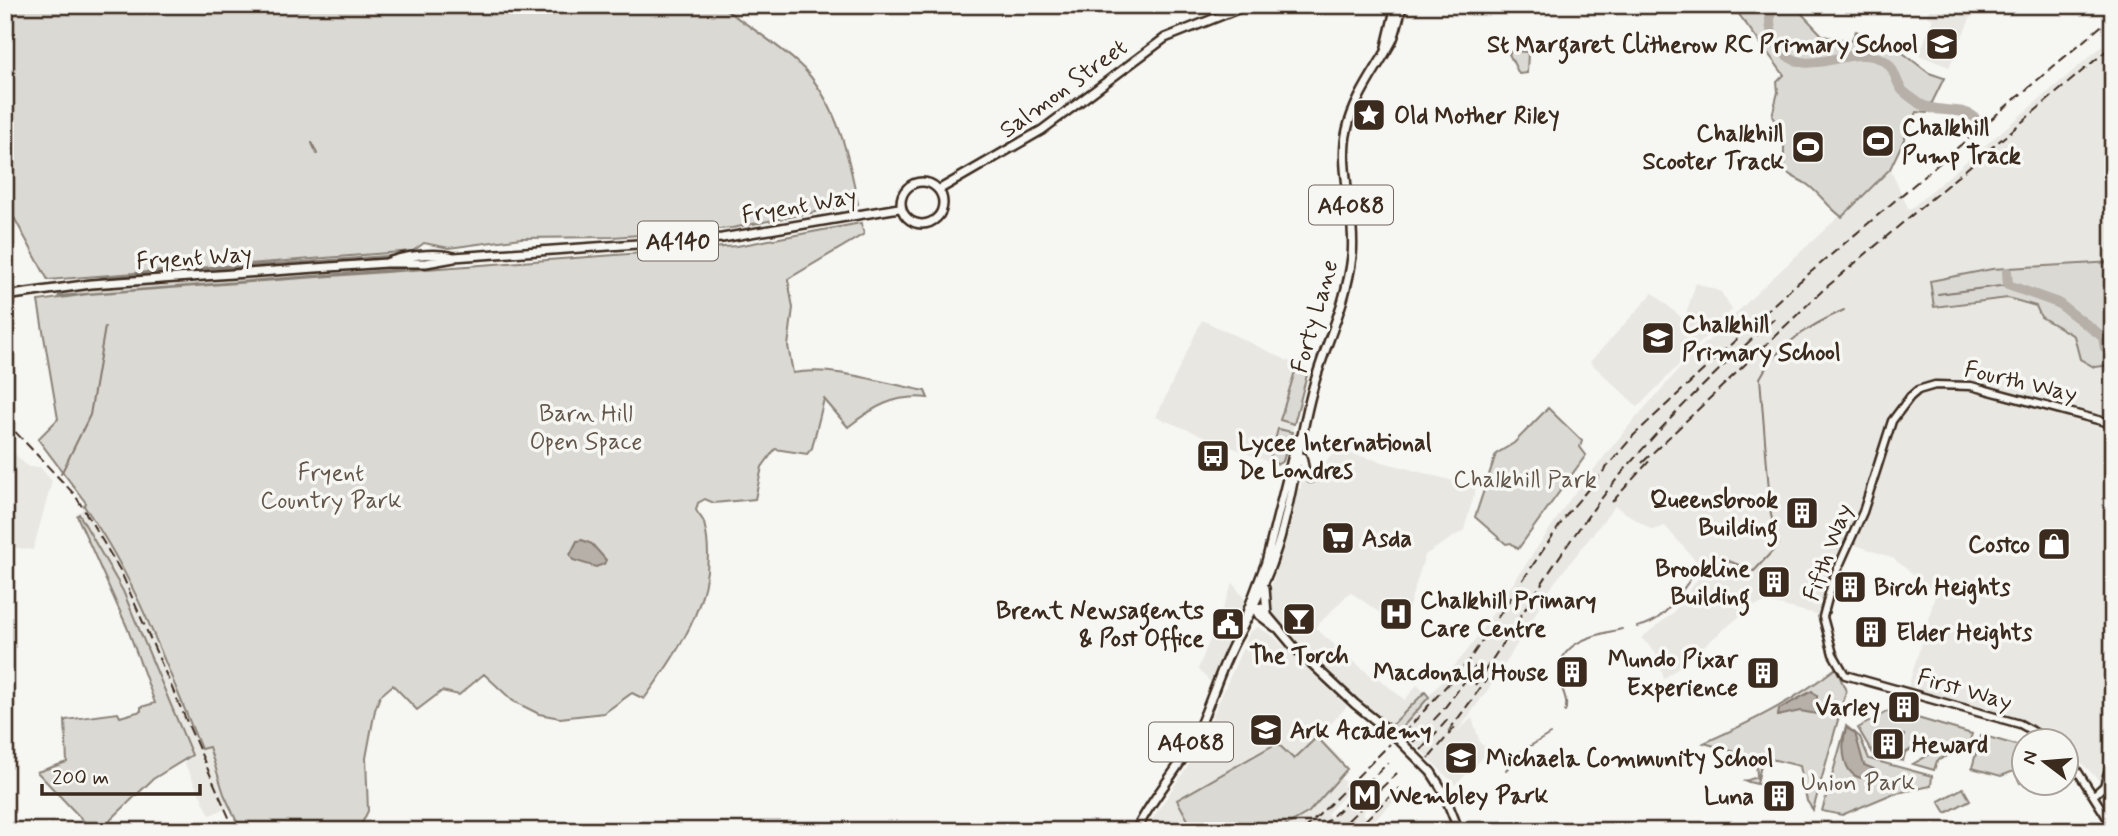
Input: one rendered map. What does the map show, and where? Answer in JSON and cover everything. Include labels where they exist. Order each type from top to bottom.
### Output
[{"type":"main road","name":"Salmon Street","points":[[940,189],[1042,130],[1165,38],[1248,5]]},
{"type":"main road","name":"Forty Lane","points":[[1387,48],[1396,5]]},
{"type":"main road","name":"Forty Lane","points":[[1301,437],[1317,372],[1349,276],[1353,225],[1345,149],[1347,129],[1387,48],[1403,5]]},
{"type":"main road","points":[[912,183],[927,183],[940,189],[943,213],[931,222],[916,225],[899,208],[912,183]]},
{"type":"main road","name":"Fryent Way","points":[[5,296],[91,284],[386,262],[403,258],[445,255],[454,257],[722,238],[899,208]]},
{"type":"main road","name":"Fourth Way","points":[[1892,421],[1918,390],[1953,384],[2113,424]]},
{"type":"main road","name":"Fifth Way","points":[[1865,680],[1845,675],[1833,654],[1823,617],[1833,579],[1863,512],[1892,421]]},
{"type":"main road","points":[[1301,437],[1305,471],[1311,478]]},
{"type":"main road","points":[[1243,629],[1266,562],[1296,443],[1301,437]]},
{"type":"main road","name":"A4088","points":[[1136,831],[1148,806],[1185,755],[1255,607],[1274,557],[1301,453]]},
{"type":"main road","points":[[1265,583],[1270,622]]},
{"type":"main road","points":[[1255,607],[1355,704],[1395,736],[1431,772],[1443,792],[1459,831]]},
{"type":"main road","points":[[1243,629],[1255,622],[1270,622]]},
{"type":"main road","name":"First Way","points":[[1865,680],[2028,728]]},
{"type":"main road","points":[[2094,795],[2104,786],[2113,755]]},
{"type":"main road","points":[[2080,774],[2113,827]]},
{"type":"shaded area","name":"St Margaret Clitherow RC Primary School","points":[[1931,5],[1976,5],[1949,67],[1919,55],[1933,19],[1927,16]]},
{"type":"shaded area","points":[[2113,37],[2113,262],[1992,269],[1930,282],[1934,307],[2008,298],[2036,306],[2041,317],[2074,336],[2104,366],[2113,365],[2113,805],[2100,781],[2080,762],[2080,728],[2038,728],[1908,688],[1936,593],[1893,558],[1844,541],[1820,615],[1767,602],[1751,607],[1664,679],[1655,651],[1641,638],[1672,614],[1704,570],[1665,526],[1652,530],[1615,506],[1554,583],[1497,677],[1457,732],[1472,718],[1480,743],[1490,751],[1455,785],[1413,742],[1357,699],[1274,618],[1268,598],[1287,532],[1294,492],[1301,487],[1303,468],[1318,472],[1330,456],[1345,452],[1476,487],[1464,530],[1425,555],[1402,628],[1350,592],[1315,628],[1371,676],[1373,674],[1405,700],[1417,685],[1429,696],[1468,650],[1570,499],[1633,421],[1683,365],[1890,169],[1909,210]]},
{"type":"shaded area","name":"Chalkhill Primary School","points":[[1696,283],[1721,292],[1732,310],[1638,407],[1590,362],[1653,293],[1684,320]]},
{"type":"shaded area","points":[[1202,320],[1297,365],[1281,420],[1294,424],[1292,432],[1278,429],[1269,462],[1156,417]]},
{"type":"shaded area","points":[[5,445],[28,467],[40,467],[52,481],[33,550],[5,546]]},
{"type":"shaded area","points":[[86,503],[115,543],[206,737],[229,807],[210,815],[155,703],[127,627],[77,516]]},
{"type":"shaded area","points":[[577,541],[592,544],[606,560],[604,564],[596,567],[573,560],[570,555]]},
{"type":"shaded area","points":[[1233,583],[1248,604],[1212,684],[1198,669]]},
{"type":"shaded area","name":"Ark Academy","points":[[1258,627],[1273,636],[1347,706],[1319,737],[1341,759],[1347,769],[1339,777],[1345,782],[1342,786],[1346,784],[1351,789],[1327,814],[1331,817],[1356,793],[1358,796],[1352,803],[1359,810],[1364,805],[1367,808],[1362,813],[1366,817],[1397,788],[1404,792],[1363,831],[1162,831],[1151,821],[1195,755],[1250,632]]},
{"type":"shaded area","points":[[1812,691],[1817,696],[1817,714],[1800,711],[1778,716],[1779,709]]},
{"type":"shaded area","points":[[1846,728],[1855,733],[1864,765],[1874,769],[1870,778],[1860,778],[1848,769],[1844,753]]},
{"type":"green space","points":[[5,5],[719,5],[787,54],[816,84],[840,133],[858,204],[732,228],[613,237],[521,238],[449,248],[424,243],[413,251],[48,280],[5,201]]},
{"type":"green space","points":[[1732,5],[1808,5],[1802,14],[1823,36],[1851,41],[1856,31],[1903,53],[1929,73],[1944,78],[1927,113],[1917,112],[1890,169],[1842,217],[1808,185],[1784,170],[1784,140],[1772,116],[1778,92],[1777,82],[1784,75]]},
{"type":"green space","points":[[1512,51],[1528,52],[1527,73],[1519,74],[1509,54]]},
{"type":"green space","name":"Fryent Country Park","points":[[861,223],[864,234],[788,279],[793,308],[788,346],[793,373],[809,371],[859,376],[925,391],[928,398],[895,400],[866,413],[848,427],[824,399],[812,448],[807,454],[775,449],[762,467],[755,499],[714,503],[705,499],[698,503],[696,510],[703,521],[708,548],[702,595],[684,639],[644,699],[632,693],[604,713],[560,718],[539,714],[513,701],[484,674],[459,695],[442,691],[417,710],[393,685],[380,696],[375,710],[366,758],[368,811],[358,831],[241,831],[224,794],[209,747],[201,749],[149,624],[120,564],[84,506],[86,503],[38,439],[58,419],[38,301],[89,294],[737,246]]},
{"type":"green space","points":[[399,255],[400,258],[105,280],[101,277]]},
{"type":"green space","points":[[2113,262],[2113,365],[2094,367],[2080,359],[2074,336],[2041,317],[2036,306],[2008,298],[1934,307],[1930,281],[1992,269]]},
{"type":"green space","points":[[403,266],[403,269],[59,296],[65,291],[86,289]]},
{"type":"green space","points":[[1297,365],[1308,371],[1294,424],[1280,420]]},
{"type":"green space","name":"Chalkhill Park","points":[[1548,408],[1582,441],[1580,447],[1586,455],[1518,549],[1511,543],[1506,544],[1475,517],[1496,454],[1514,443]]},
{"type":"green space","points":[[1278,429],[1292,432],[1283,461],[1278,464],[1269,462]]},
{"type":"green space","points":[[79,514],[123,591],[192,755],[153,779],[99,831],[93,831],[37,772],[67,762],[65,720],[118,713],[120,717],[141,711],[141,707],[155,703],[127,627],[77,516]]},
{"type":"green space","name":"Union Park","points":[[1836,668],[1846,691],[1813,810],[1807,801],[1800,766],[1754,755],[1762,760],[1757,784],[1745,781],[1757,777],[1756,758],[1704,743],[1773,710]]},
{"type":"green space","points":[[1425,692],[1429,697],[1399,731],[1392,725]]},
{"type":"green space","points":[[1890,710],[1972,734],[1966,752],[1957,750],[1937,761],[1934,770],[1913,764],[1932,753],[1934,744],[1925,741],[1905,753],[1903,761],[1882,755],[1901,745],[1904,735],[1894,733],[1874,744],[1872,752],[1858,728]]},
{"type":"green space","name":"Union Park","points":[[1846,726],[1860,737],[1869,759],[1932,776],[1931,786],[1892,794],[1842,815],[1822,811]]},
{"type":"green space","points":[[1981,735],[2010,743],[2010,773],[2001,776],[1972,768]]},
{"type":"green space","points":[[1317,737],[1347,769],[1309,812],[1276,831],[1194,831],[1177,800],[1277,743],[1294,759]]},
{"type":"green space","points":[[1963,788],[1970,800],[1946,813],[1939,801]]},
{"type":"waterway","points":[[1772,5],[1770,21],[1773,37],[1789,57],[1814,63],[1856,55],[1883,60],[1892,70],[1903,91],[1920,104],[1934,109],[1965,113],[1976,119]]},
{"type":"waterway","points":[[312,143],[317,154]]},
{"type":"waterway","points":[[2007,272],[2008,285],[2058,303],[2103,337],[2105,348],[2113,352]]},
{"type":"waterway","points":[[1938,294],[2008,285]]},
{"type":"waterway","points":[[1637,627],[1650,623],[1661,615],[1705,563],[1716,556],[1754,571],[1779,544],[1771,515],[1760,378],[1767,366],[1796,337],[1844,310]]},
{"type":"waterway","points":[[61,474],[90,415],[105,327]]},
{"type":"waterway","points":[[1565,712],[1566,700],[1560,680],[1563,657],[1578,642],[1622,629]]},
{"type":"waterway","points":[[1506,770],[1522,751],[1550,734]]},
{"type":"railway","points":[[1403,734],[1467,663],[1568,513],[1634,435],[1786,293],[2113,16]]},
{"type":"railway","points":[[1642,463],[1822,291],[2113,45]]},
{"type":"railway","points":[[1475,685],[1568,544],[1621,474],[1684,404],[1775,318]]},
{"type":"railway","points":[[5,421],[75,495],[120,570],[235,831]]},
{"type":"railway","points":[[1612,502],[1652,458]]},
{"type":"railway","points":[[1413,742],[1443,710],[1476,666]]},
{"type":"railway","points":[[1448,732],[1487,679]]},
{"type":"railway","points":[[1421,750],[1449,718]]},
{"type":"railway","points":[[1429,758],[1456,726]]},
{"type":"railway","points":[[1303,831],[1390,744]]},
{"type":"railway","points":[[1322,826],[1388,763]]},
{"type":"railway","points":[[1337,831],[1397,773]]},
{"type":"railway","points":[[1354,831],[1399,788]]},
{"type":"place","name":"St Margaret Clitherow RC Primary School","points":[[1942,44]]},
{"type":"place","name":"Old Mother Riley","points":[[1369,115]]},
{"type":"place","name":"Chalkhill Pump Track","points":[[1878,141]]},
{"type":"place","name":"Chalkhill Scooter Track","points":[[1808,147]]},
{"type":"place","name":"Chalkhill Primary School","points":[[1658,338]]},
{"type":"place","name":"Lycee International De Londres","points":[[1213,456]]},
{"type":"place","name":"Queensbrook Building","points":[[1802,513]]},
{"type":"place","name":"Asda","points":[[1338,538]]},
{"type":"place","name":"Costco","points":[[2054,544]]},
{"type":"place","name":"Brookline Building","points":[[1774,582]]},
{"type":"place","name":"Birch Heights","points":[[1850,587]]},
{"type":"place","name":"Chalkhill Primary Care Centre","points":[[1396,614]]},
{"type":"place","name":"The Torch","points":[[1299,619]]},
{"type":"place","name":"Brent Newsagents & Post Office","points":[[1228,624]]},
{"type":"place","name":"Elder Heights","points":[[1871,632]]},
{"type":"place","name":"Macdonald House","points":[[1572,672]]},
{"type":"place","name":"Mundo Pixar Experience","points":[[1763,673]]},
{"type":"place","name":"Varley","points":[[1904,707]]},
{"type":"place","name":"Ark Academy","points":[[1266,730]]},
{"type":"place","name":"Heward","points":[[1888,744]]},
{"type":"place","name":"Michaela Community School","points":[[1461,758]]},
{"type":"place","name":"Wembley Park","points":[[1365,795]]},
{"type":"place","name":"Luna","points":[[1779,796]]},
{"type":"park label","name":"Barn Hill Open Space","points":[[586,427]]}]
